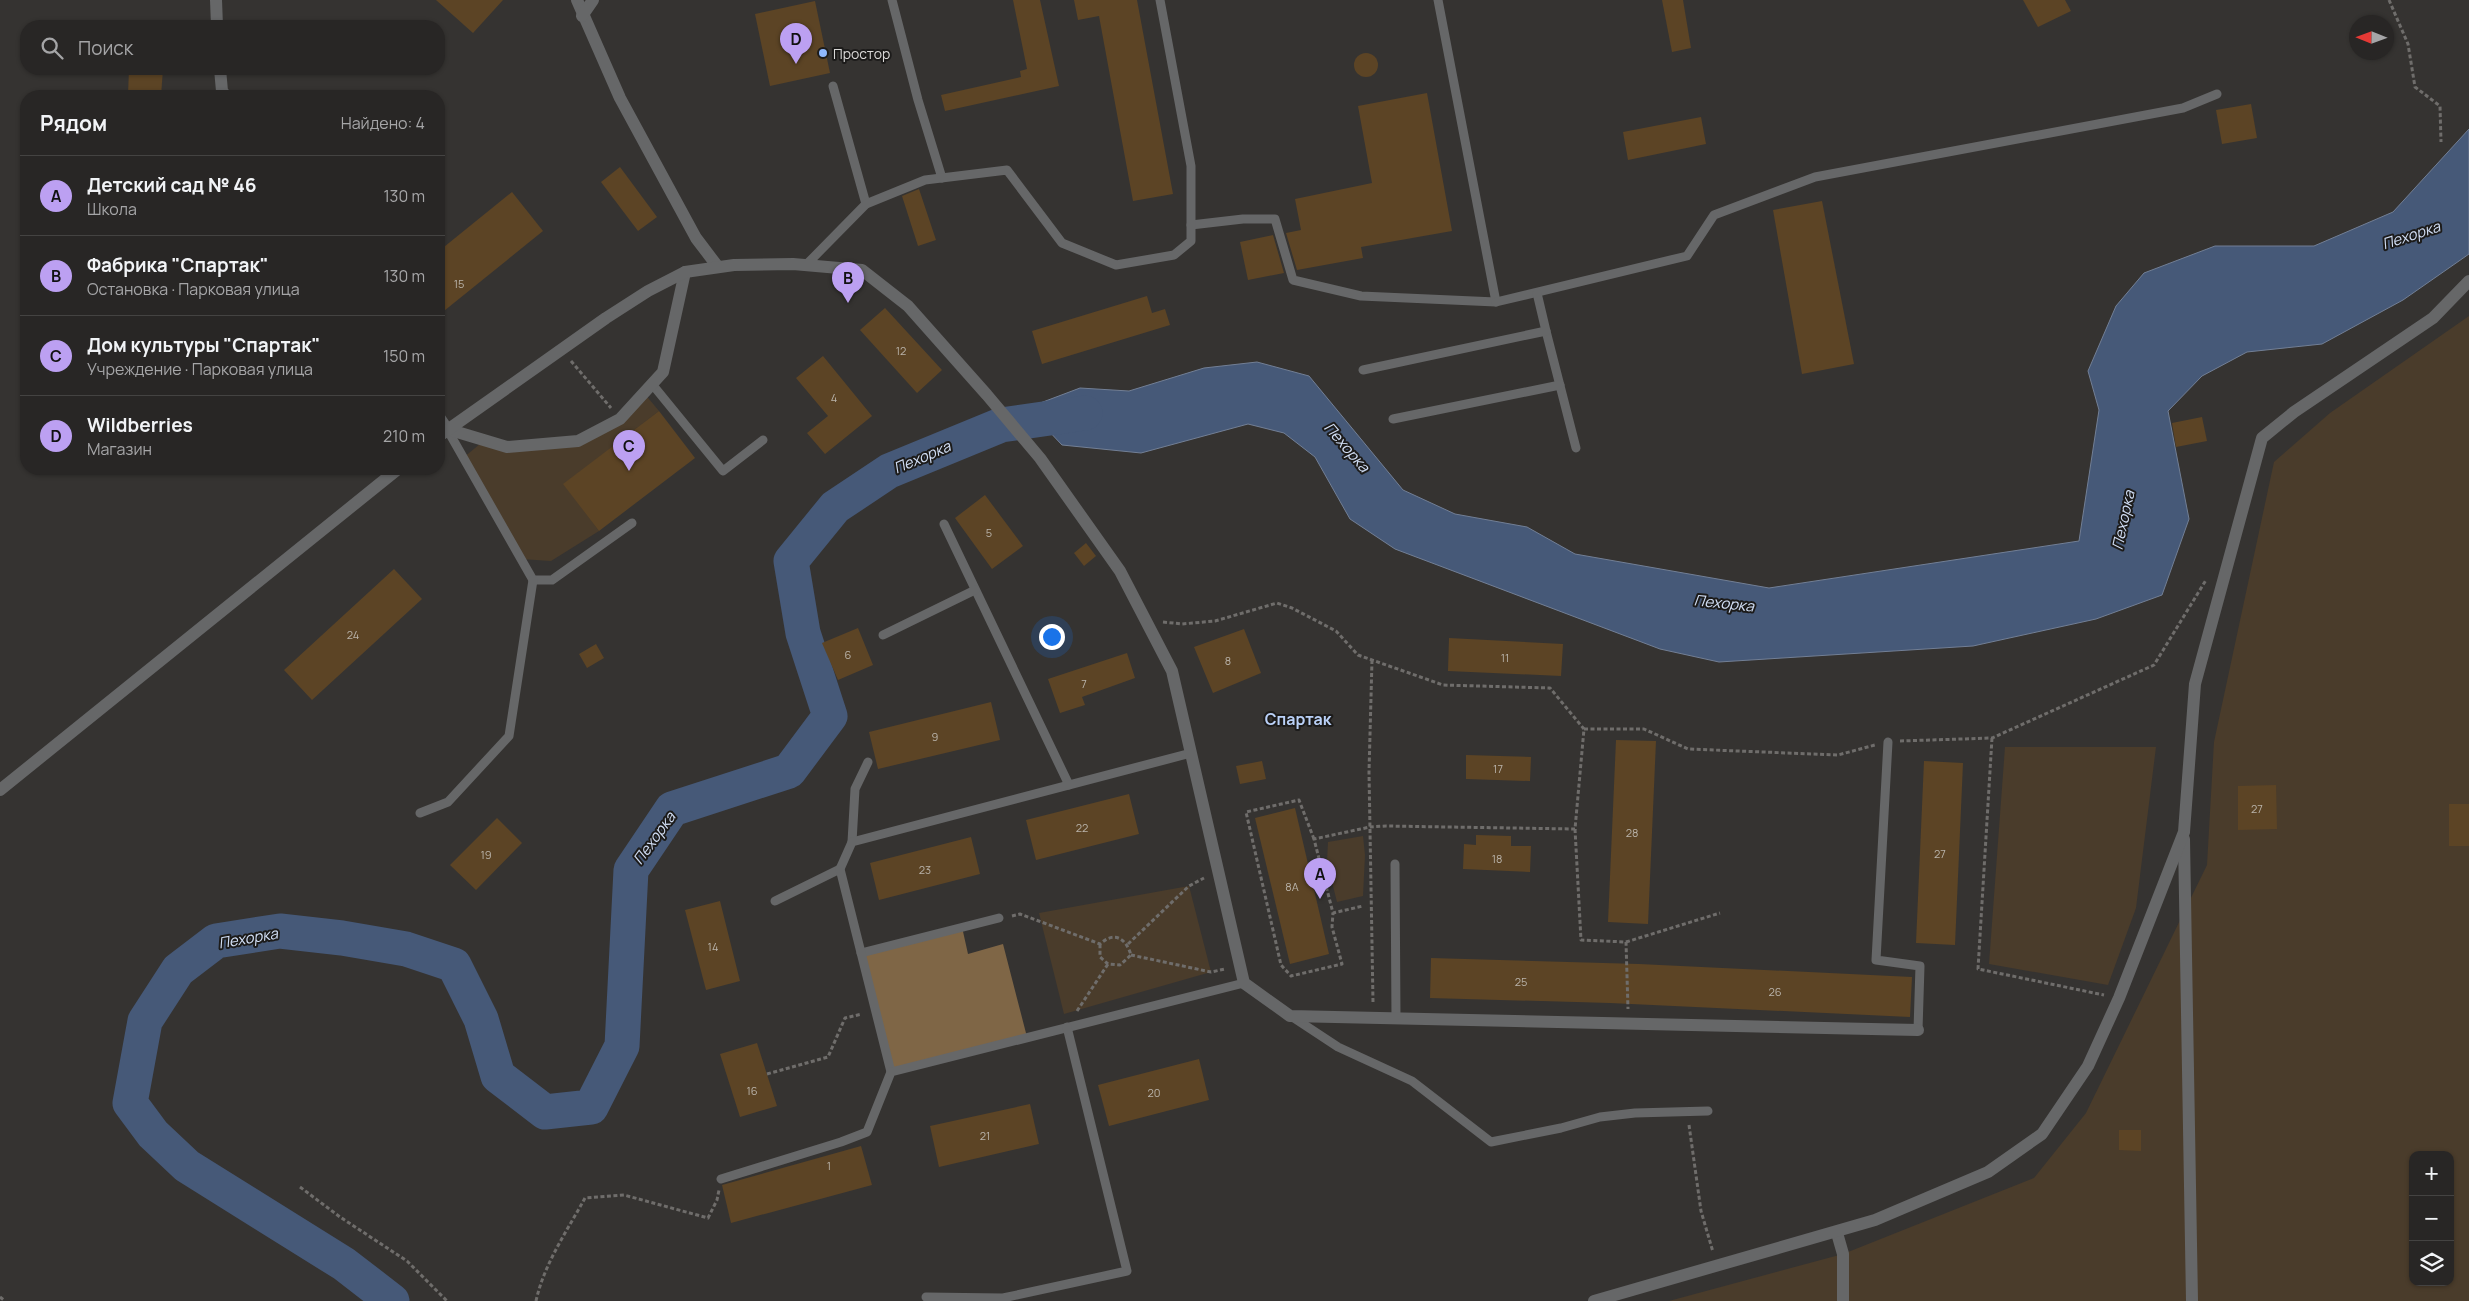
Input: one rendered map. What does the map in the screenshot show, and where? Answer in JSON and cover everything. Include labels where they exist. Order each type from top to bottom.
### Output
[{"type":"street","points":[[216,0],[217,20]]},
{"type":"street","points":[[576,0],[620,98],[696,238],[718,267]]},
{"type":"street","points":[[582,16],[594,0]]},
{"type":"street","points":[[221,75],[222,90]]},
{"type":"street","points":[[445,432],[648,291],[686,272],[734,265],[806,265],[862,270],[908,306],[986,395],[1040,458],[1120,571],[1172,671],[1244,982],[1290,1016],[1918,1030]]},
{"type":"street","points":[[445,433],[507,447],[578,442],[620,419],[663,372],[686,272]]},
{"type":"street","points":[[2192,1301],[2184,832],[2195,684],[2262,438],[2294,412],[2433,318],[2469,282]]},
{"type":"street","points":[[0,790],[391,475]]},
{"type":"street","points":[[1594,1301],[1837,1233],[1875,1220],[1988,1172],[2042,1134],[2088,1066],[2119,998],[2184,832]]},
{"type":"street","points":[[1837,1233],[1843,1254],[1843,1301]]},
{"type":"lane","points":[[892,0],[918,100],[942,178]]},
{"type":"lane","points":[[806,265],[866,204],[924,180],[1006,170],[1062,243],[1116,265],[1174,255],[1191,241],[1191,166],[1160,0]]},
{"type":"lane","points":[[1438,0],[1496,302]]},
{"type":"lane","points":[[833,86],[866,204]]},
{"type":"lane","points":[[1191,225],[1244,219],[1275,219],[1294,280],[1361,296],[1496,302],[1687,256],[1714,215],[1815,177],[2183,108],[2217,94]]},
{"type":"lane","points":[[1537,293],[1576,448]]},
{"type":"lane","points":[[1363,370],[1546,331]]},
{"type":"lane","points":[[652,384],[722,471],[763,440]]},
{"type":"lane","points":[[1393,419],[1560,385]]},
{"type":"lane","points":[[420,813],[448,802],[509,736],[533,580],[445,436]]},
{"type":"lane","points":[[533,580],[552,580],[632,523]]},
{"type":"lane","points":[[944,524],[1069,785]]},
{"type":"lane","points":[[883,634],[975,590]]},
{"type":"lane","points":[[1888,742],[1876,960],[1920,966],[1918,1030]]},
{"type":"lane","points":[[852,842],[1191,754]]},
{"type":"lane","points":[[721,1179],[841,1142],[867,1132],[891,1072],[840,869],[852,842],[855,789],[868,762]]},
{"type":"lane","points":[[1395,864],[1396,1018]]},
{"type":"lane","points":[[775,901],[840,869]]},
{"type":"lane","points":[[861,952],[999,918]]},
{"type":"lane","points":[[891,1072],[1244,982]]},
{"type":"lane","points":[[1290,1016],[1338,1047],[1412,1081],[1491,1142],[1561,1128],[1600,1117],[1635,1113],[1708,1111]]},
{"type":"lane","points":[[926,1297],[1003,1298],[1127,1271],[1067,1027]]},
{"type":"path","points":[[2389,0],[2408,44],[2415,87],[2440,106],[2441,142]]},
{"type":"path","points":[[562,349],[620,419]]},
{"type":"path","points":[[1584,729],[1644,729],[1688,749],[1838,755],[1888,742],[1992,738],[2154,665],[2208,576]]},
{"type":"path","points":[[1140,611],[1161,621],[1182,624],[1215,622],[1277,603],[1292,608],[1336,631],[1358,655],[1443,684],[1550,688],[1584,729],[1575,828],[1581,940],[1626,942],[1720,912]]},
{"type":"path","points":[[1372,660],[1370,827],[1374,1018]]},
{"type":"path","points":[[1992,738],[1978,970],[2119,998]]},
{"type":"path","points":[[1299,800],[1314,839],[1333,913],[1332,926],[1342,964],[1291,976],[1281,965],[1246,812],[1299,800]]},
{"type":"path","points":[[1314,839],[1370,827],[1575,828]]},
{"type":"path","points":[[1128,944],[1189,886]]},
{"type":"path","points":[[1333,913],[1363,906]]},
{"type":"path","points":[[999,918],[1020,914],[1100,944]]},
{"type":"path","points":[[1100,944],[1106,939],[1122,938],[1128,944],[1130,955]]},
{"type":"path","points":[[1626,942],[1629,1023]]},
{"type":"path","points":[[1100,944],[1100,957],[1108,964],[1120,965],[1130,955]]},
{"type":"path","points":[[1130,955],[1211,972],[1240,966]]},
{"type":"path","points":[[1067,1027],[1108,964]]},
{"type":"path","points":[[767,1074],[828,1057],[845,1018],[876,1011]]},
{"type":"path","points":[[1688,1112],[1702,1211],[1718,1266]]},
{"type":"path","points":[[536,1301],[539,1287],[550,1260],[585,1198],[624,1195],[708,1218],[717,1200],[721,1179]]},
{"type":"path","points":[[300,1187],[340,1217],[407,1261],[447,1301]]},
{"type":"path","points":[[0,1298],[5,1301]]},
{"type":"shaded area","points":[[2469,316],[2469,1301],[1669,1301],[1843,1254],[2034,1178],[2086,1113],[2207,865],[2214,742],[2274,462],[2330,413]]},
{"type":"shaded area","points":[[644,393],[659,411],[564,484],[599,531],[551,561],[521,559],[463,458],[486,439],[507,447],[579,441],[620,419]]},
{"type":"shaded area","points":[[2005,747],[2156,747],[2136,908],[2108,985],[1989,964]]},
{"type":"shaded area","points":[[1363,836],[1365,855],[1363,896],[1337,902],[1327,862],[1328,842]]},
{"type":"shaded area","points":[[1189,886],[1211,972],[1064,1014],[1039,913]]},
{"type":"shaded area","points":[[962,927],[968,954],[1003,944],[1027,1037],[891,1072],[861,953]]},
{"type":"water","points":[[2469,129],[2469,254],[2403,300],[2322,344],[2247,352],[2202,376],[2168,411],[2189,519],[2162,595],[2096,619],[1973,646],[1719,662],[1660,649],[1395,549],[1350,519],[1315,457],[1284,433],[1248,424],[1141,453],[1062,445],[1027,408],[1080,388],[1129,391],[1204,368],[1257,362],[1309,376],[1403,490],[1455,514],[1527,527],[1575,554],[1769,588],[2079,541],[2099,410],[2088,371],[2116,306],[2144,273],[2215,246],[2314,246],[2393,212]]},
{"type":"building","points":[[436,0],[503,0],[473,33]]},
{"type":"building","points":[[1013,0],[1040,0],[1059,86],[945,111],[941,95],[1021,77],[1020,71],[1027,69]]},
{"type":"building","points":[[1074,0],[1137,0],[1173,194],[1133,201],[1099,16],[1078,20]]},
{"type":"building","points":[[1662,0],[1683,0],[1691,48],[1672,52]]},
{"type":"building","points":[[2023,0],[2065,0],[2071,11],[2038,27]]},
{"type":"building","points":[[815,1],[830,73],[770,86],[755,14]]},
{"type":"building","points":[[1366,53],[1375,56],[1378,65],[1375,74],[1366,77],[1357,74],[1354,65],[1357,56]]},
{"type":"building","points":[[129,75],[163,75],[161,90],[128,90]]},
{"type":"building","points":[[1427,93],[1452,231],[1361,247],[1363,258],[1297,270],[1286,233],[1301,230],[1295,199],[1372,183],[1358,106]]},
{"type":"building","points":[[2251,104],[2257,138],[2222,144],[2216,110]]},
{"type":"building","points":[[1701,117],[1706,144],[1628,160],[1623,132]]},
{"type":"building","points":[[620,167],[657,217],[638,231],[601,182]]},
{"type":"building","points":[[919,189],[936,240],[918,246],[902,196]]},
{"type":"building","points":[[512,192],[543,231],[445,310],[445,246]]},
{"type":"building","points":[[1822,201],[1854,364],[1802,374],[1773,210]]},
{"type":"building","points":[[1273,235],[1284,273],[1248,280],[1240,242]]},
{"type":"building","points":[[1147,296],[1152,313],[1165,309],[1170,325],[1042,364],[1032,331]]},
{"type":"building","points":[[885,308],[942,370],[917,393],[860,330]]},
{"type":"building","points":[[823,356],[872,416],[825,454],[807,433],[828,416],[796,378]]},
{"type":"building","points":[[659,411],[695,458],[599,531],[563,484]]},
{"type":"building","points":[[2202,417],[2207,441],[2176,447],[2172,423]]},
{"type":"building","points":[[985,495],[1023,546],[992,569],[955,518]]},
{"type":"building","points":[[1086,543],[1096,556],[1084,566],[1074,553]]},
{"type":"building","points":[[394,569],[422,599],[312,700],[284,670]]},
{"type":"building","points":[[858,628],[873,665],[838,680],[822,643]]},
{"type":"building","points":[[1244,629],[1261,673],[1213,693],[1194,647]]},
{"type":"building","points":[[1449,638],[1563,644],[1561,676],[1448,671]]},
{"type":"building","points":[[596,644],[604,658],[587,668],[579,654]]},
{"type":"building","points":[[1127,653],[1135,678],[1082,697],[1085,705],[1060,713],[1048,679]]},
{"type":"building","points":[[991,702],[1000,740],[878,769],[869,732]]},
{"type":"building","points":[[1616,740],[1656,741],[1648,924],[1608,922]]},
{"type":"building","points":[[1466,755],[1531,757],[1530,781],[1466,779]]},
{"type":"building","points":[[1262,761],[1266,779],[1240,784],[1236,766]]},
{"type":"building","points":[[1924,761],[1963,763],[1955,945],[1916,943]]},
{"type":"building","points":[[2276,785],[2277,829],[2238,830],[2238,786]]},
{"type":"building","points":[[1129,794],[1139,834],[1036,860],[1026,820]]},
{"type":"building","points":[[2449,804],[2469,804],[2469,846],[2449,846]]},
{"type":"building","points":[[1295,808],[1329,954],[1290,964],[1255,818]]},
{"type":"building","points":[[497,818],[522,843],[476,890],[450,865]]},
{"type":"building","points":[[1476,835],[1511,836],[1511,846],[1531,846],[1530,872],[1463,869],[1464,844],[1476,845]]},
{"type":"building","points":[[971,837],[980,874],[879,900],[870,863]]},
{"type":"building","points":[[720,901],[740,981],[706,990],[685,910]]},
{"type":"building","points":[[1431,958],[1639,964],[1912,977],[1910,1017],[1610,1003],[1430,998]]},
{"type":"building","points":[[757,1043],[777,1106],[740,1117],[720,1054]]},
{"type":"building","points":[[1199,1059],[1209,1100],[1109,1126],[1098,1085]]},
{"type":"building","points":[[1030,1104],[1039,1144],[939,1167],[930,1126]]},
{"type":"building","points":[[2119,1130],[2141,1130],[2141,1151],[2119,1150]]},
{"type":"building","points":[[861,1146],[872,1185],[731,1223],[722,1185]]},
{"type":"waterway","name":"Пехорка","points":[[392,1301],[344,1264],[187,1166],[153,1134],[130,1103],[145,1021],[178,970],[216,941],[280,931],[342,938],[406,949],[454,965],[481,1019],[498,1076],[545,1112],[591,1107],[622,1046],[631,870],[672,809],[789,771],[830,716],[803,633],[791,561],[835,507],[889,471],[1001,425],[1085,413]]},
{"type":"place","name":"Простор","points":[[823,53]]},
{"type":"place","name":"Wildberries","points":[[796,64]]},
{"type":"place","name":"Фабрика \"Спартак\"","points":[[848,303]]},
{"type":"place","name":"Дом культуры \"Спартак\"","points":[[629,471]]},
{"type":"place","name":"Детский сад № 46","points":[[1320,899]]},
{"type":"district","name":"Спартак","points":[[1298,719]]}]
